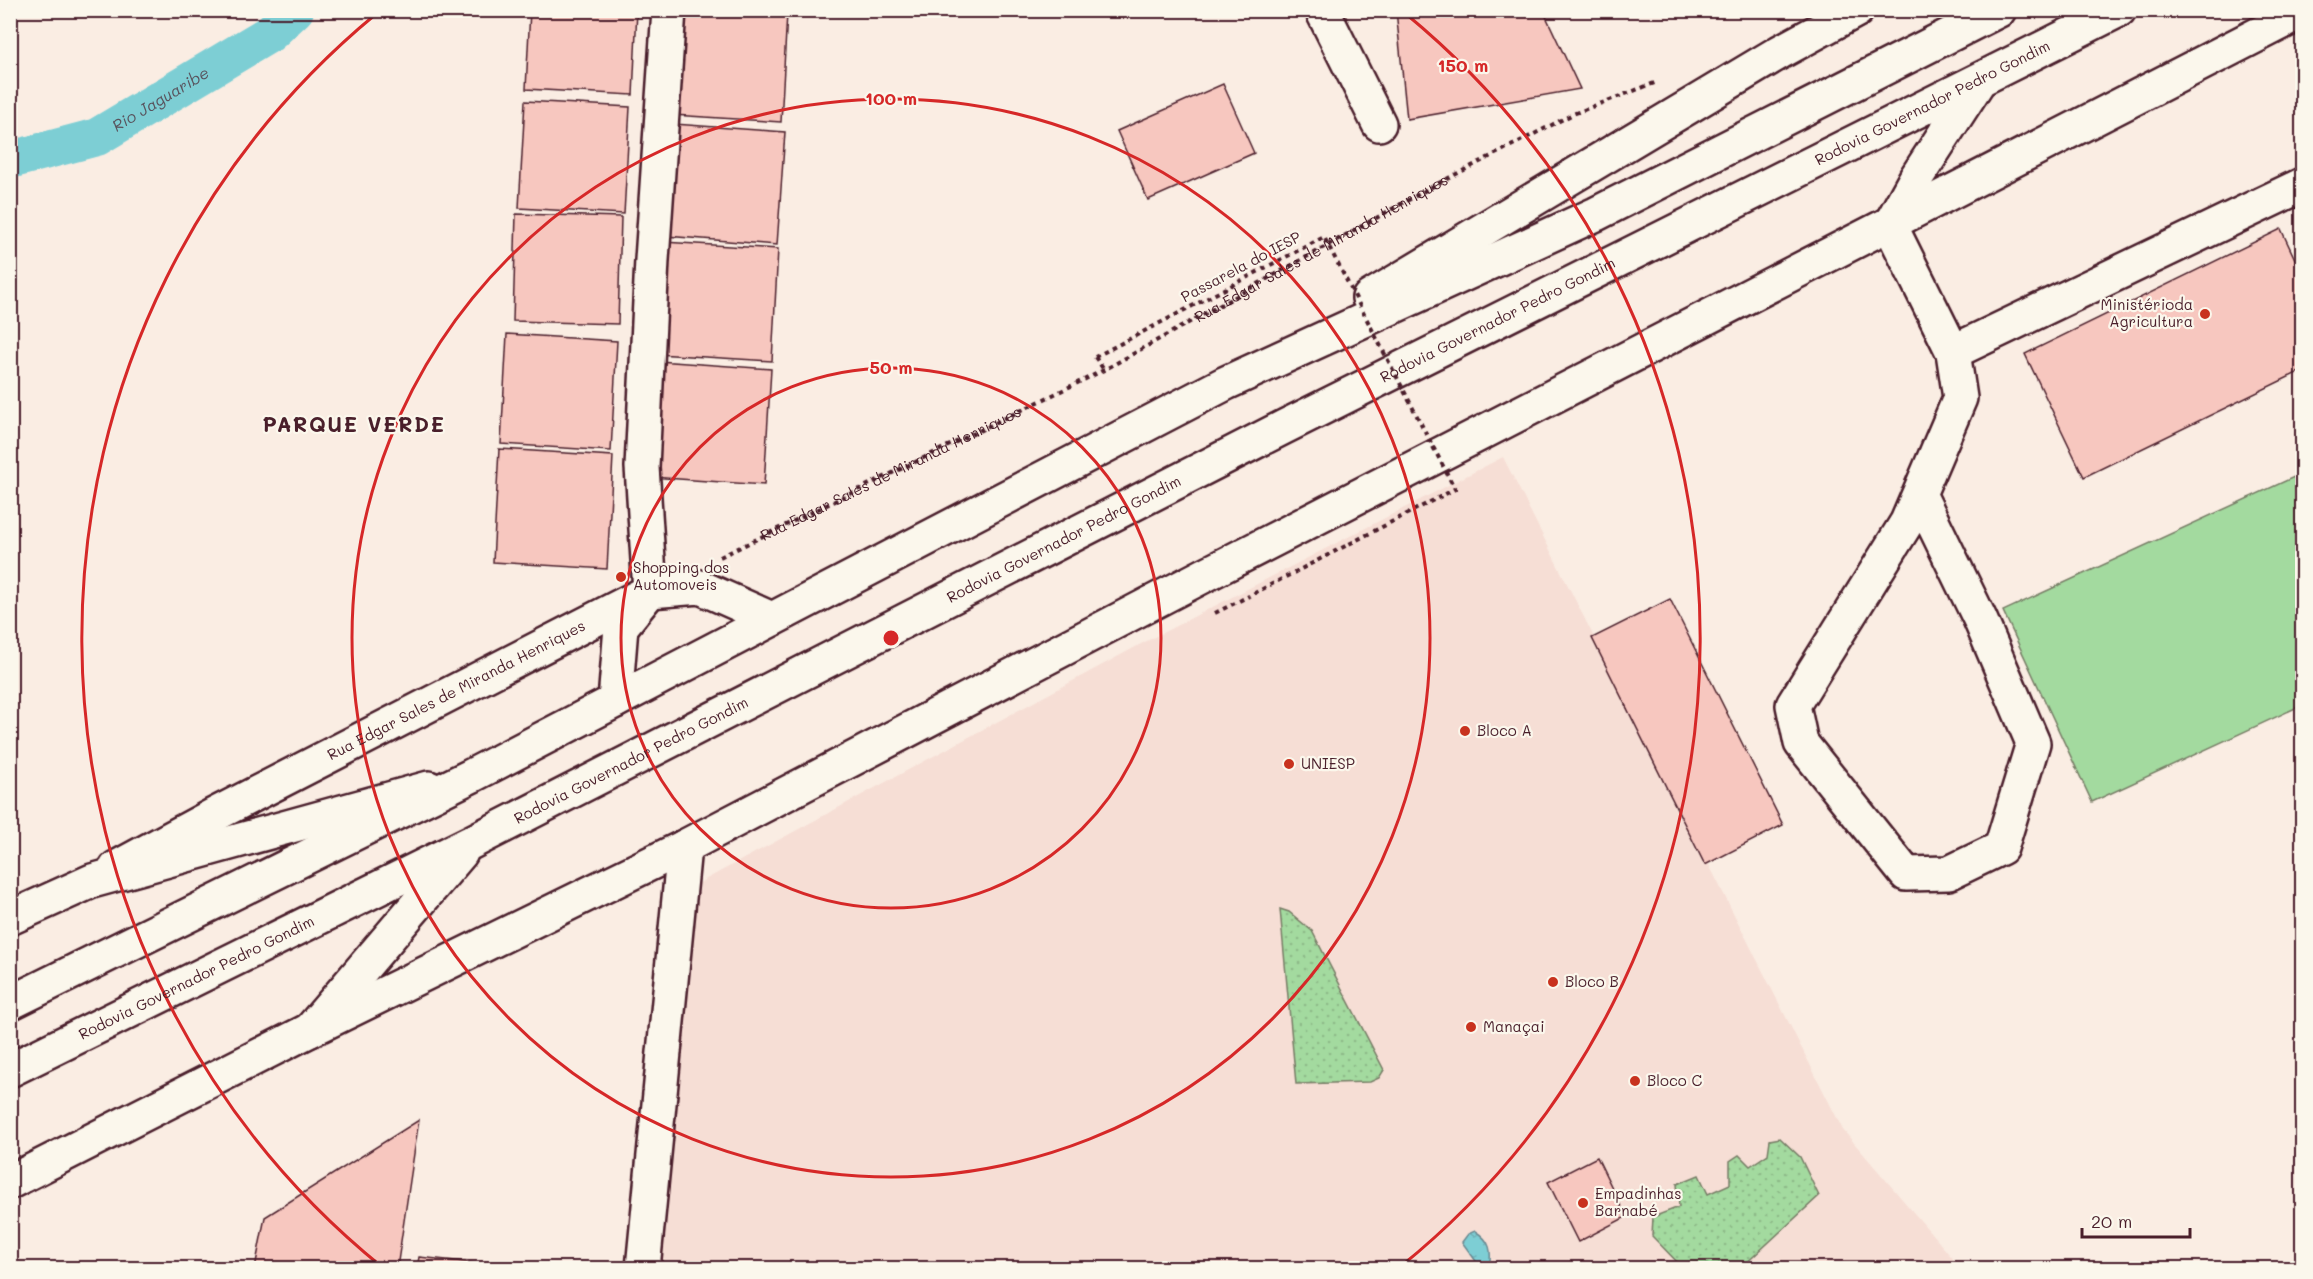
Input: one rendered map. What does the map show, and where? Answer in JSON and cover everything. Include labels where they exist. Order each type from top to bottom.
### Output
[{"type":"main road","points":[[615,701],[621,627],[650,591],[642,467],[652,260],[669,10]]},
{"type":"main road","points":[[1322,10],[1379,124]]},
{"type":"main road","points":[[1226,383],[1780,52],[1857,10]]},
{"type":"main road","points":[[10,1003],[471,776],[1226,383],[1596,214],[2000,10]]},
{"type":"main road","name":"Rodovia Governador Pedro Gondim","points":[[10,1070],[470,843],[1273,433],[2119,10]]},
{"type":"main road","points":[[10,1182],[310,1030],[684,847],[1205,575],[2302,12]]},
{"type":"main road","points":[[1890,225],[1916,178],[1978,82]]},
{"type":"main road","points":[[1953,352],[2302,185]]},
{"type":"main road","points":[[1890,225],[1953,352],[1960,398],[1907,522],[1793,705],[1801,743],[1906,874],[1949,873],[2001,849],[2033,743],[1980,619],[1919,494]]},
{"type":"main road","points":[[650,591],[700,587],[772,619]]},
{"type":"main road","name":"Rua Edgar Sales de Miranda Henriques","points":[[10,918],[92,881],[214,815],[650,591]]},
{"type":"main road","points":[[92,881],[471,776]]},
{"type":"main road","points":[[310,1030],[470,843]]},
{"type":"main road","points":[[643,1269],[684,847]]},
{"type":"path","name":"Rua Edgar Sales de Miranda Henriques","points":[[714,561],[1104,370],[1437,184],[1573,114],[1668,78]]},
{"type":"path","name":"Passarela do IESP","points":[[1104,370],[1095,357],[1324,237],[1455,489],[1215,613]]},
{"type":"shaded area","name":"UNIESP","points":[[1503,457],[1843,1130],[1961,1268],[658,1268],[699,883],[1141,644]]},
{"type":"green space","points":[[2294,477],[2302,496],[2302,705],[2092,802],[2003,611]]},
{"type":"green space","points":[[1280,909],[1289,912],[1312,931],[1384,1070],[1379,1078],[1370,1082],[1296,1084]]},
{"type":"green space","points":[[1780,1138],[1800,1157],[1819,1196],[1741,1268],[1683,1268],[1652,1236],[1653,1217],[1679,1207],[1677,1184],[1699,1175],[1708,1194],[1730,1184],[1730,1161],[1739,1155],[1750,1166],[1768,1154],[1770,1140]]},
{"type":"water","points":[[1475,1231],[1489,1247],[1489,1268],[1481,1268],[1462,1242],[1468,1234]]},
{"type":"building","points":[[530,10],[637,10],[633,95],[526,89]]},
{"type":"building","points":[[680,10],[787,13],[781,122],[673,115]]},
{"type":"building","points":[[1396,10],[1543,10],[1580,89],[1407,119]]},
{"type":"building","points":[[1223,84],[1254,153],[1148,200],[1117,131]]},
{"type":"building","points":[[525,101],[630,107],[624,214],[519,208]]},
{"type":"building","points":[[674,124],[785,132],[777,245],[666,236]]},
{"type":"building","points":[[516,214],[621,217],[618,324],[513,321]]},
{"type":"building","name":"Ministérioda Agricultura","points":[[2281,229],[2302,274],[2302,379],[2299,372],[2084,477],[2025,354]]},
{"type":"building","points":[[663,242],[778,249],[772,361],[657,354]]},
{"type":"building","points":[[507,334],[617,341],[611,451],[501,444]]},
{"type":"building","points":[[658,361],[771,369],[764,485],[651,477]]},
{"type":"building","points":[[499,449],[613,456],[607,569],[493,562]]},
{"type":"building","points":[[1670,599],[1783,825],[1705,865],[1592,638]]},
{"type":"building","points":[[419,1120],[397,1268],[255,1268],[265,1217]]},
{"type":"building","points":[[1597,1157],[1626,1217],[1578,1242],[1548,1182]]},
{"type":"building","points":[[419,1257],[519,1268],[417,1268]]},
{"type":"waterway","name":"Rio Jaguaribe","points":[[10,160],[97,137],[269,34],[295,10]]},
{"type":"place","name":"Ministérioda Agricultura","points":[[2205,314]]},
{"type":"place","name":"Shopping dos Automoveis","points":[[621,577]]},
{"type":"place","name":"Bloco A","points":[[1465,731]]},
{"type":"place","name":"UNIESP","points":[[1289,764]]},
{"type":"place","name":"Bloco B","points":[[1553,982]]},
{"type":"place","name":"Manaçai","points":[[1471,1027]]},
{"type":"place","name":"Bloco C","points":[[1635,1081]]},
{"type":"place","name":"Empadinhas Barnabé","points":[[1583,1203]]},
{"type":"district","name":"PARQUE VERDE","points":[[354,425]]}]
